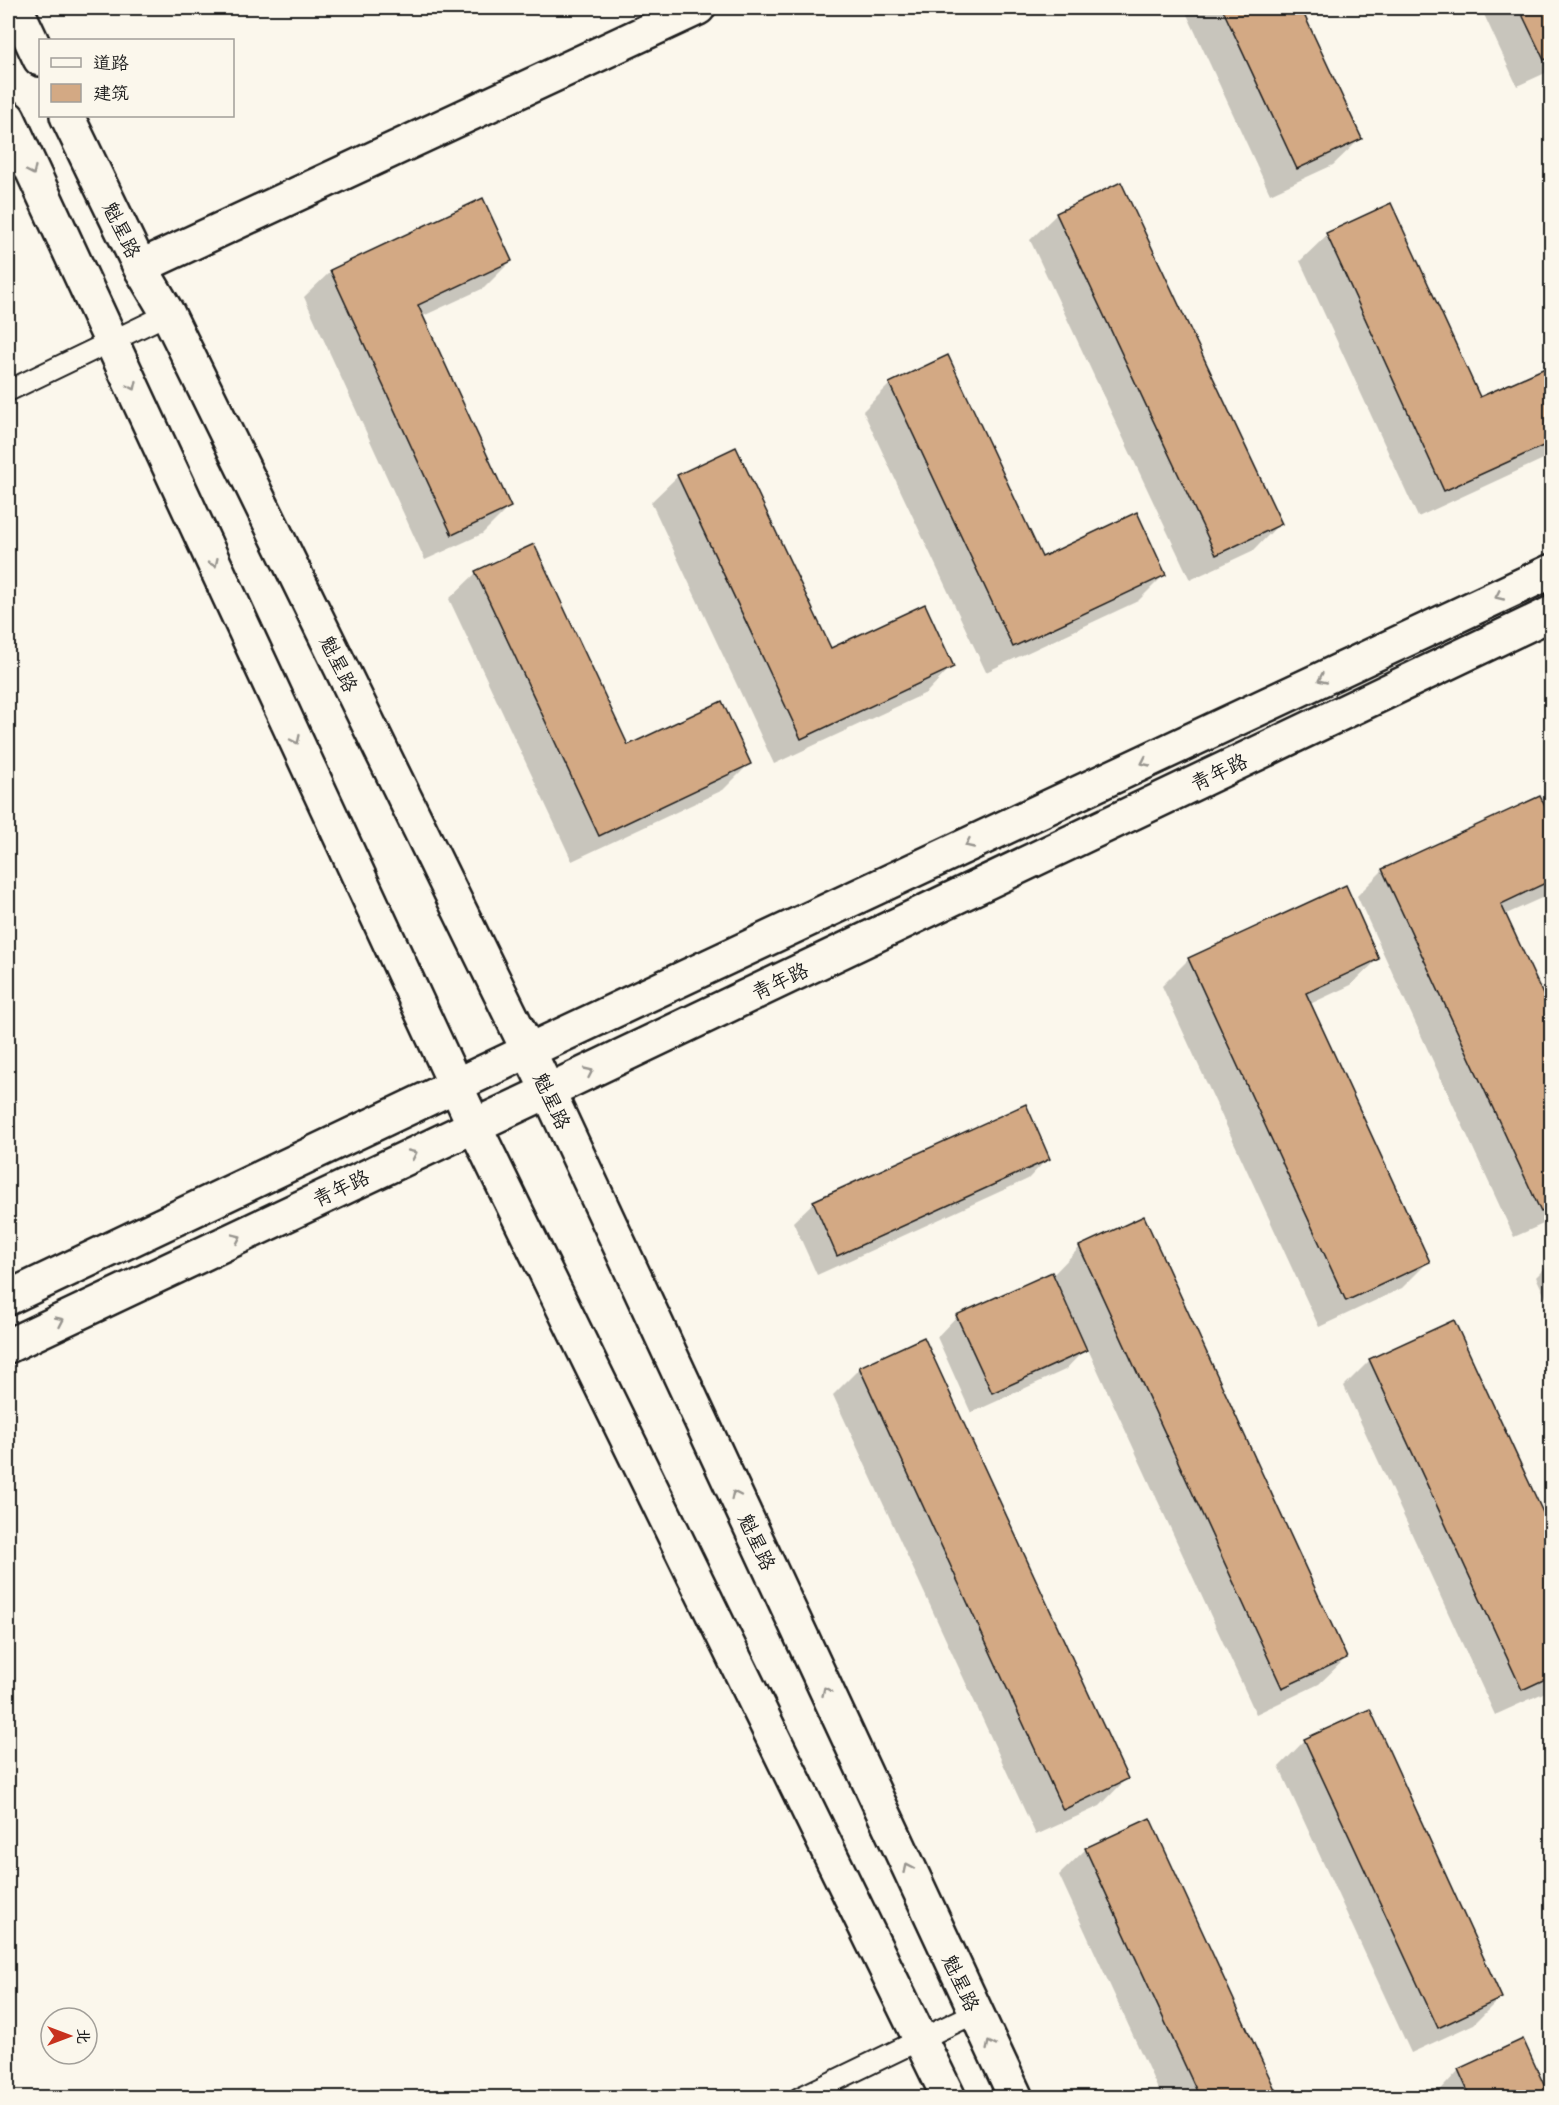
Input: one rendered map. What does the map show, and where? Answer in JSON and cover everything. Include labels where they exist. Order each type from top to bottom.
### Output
[{"type":"street","points":[[16,8],[39,57]]},
{"type":"street","points":[[140,267],[698,8]]},
{"type":"street","name":"魁星路","points":[[68,117],[140,267],[168,314],[548,1091],[1016,2097]]},
{"type":"street","points":[[8,118],[455,1086],[949,2097]]},
{"type":"street","name":"青年路","points":[[8,1298],[528,1050],[1551,572]]},
{"type":"street","name":"青年路","points":[[8,1346],[1551,613]]},
{"type":"lane","points":[[8,391],[168,314]]},
{"type":"lane","points":[[800,2097],[975,2013]]},
{"type":"building","points":[[1222,8],[1301,8],[1362,139],[1297,169]]},
{"type":"building","points":[[1519,8],[1552,8],[1552,57],[1544,60]]},
{"type":"building","points":[[1121,182],[1282,524],[1216,555],[1056,213]]},
{"type":"building","points":[[483,198],[512,261],[418,305],[511,507],[452,535],[330,270]]},
{"type":"building","points":[[1391,203],[1480,397],[1552,365],[1552,442],[1444,491],[1326,233]]},
{"type":"building","points":[[948,355],[1042,557],[1137,512],[1166,575],[1013,647],[889,383]]},
{"type":"building","points":[[736,447],[831,648],[925,604],[954,667],[801,739],[677,475]]},
{"type":"building","points":[[534,544],[628,745],[722,701],[751,764],[599,836],[475,571]]},
{"type":"building","points":[[1540,796],[1552,821],[1552,880],[1501,904],[1552,1014],[1552,1207],[1541,1212],[1382,869]]},
{"type":"building","points":[[1346,885],[1379,959],[1306,993],[1430,1262],[1346,1301],[1188,958]]},
{"type":"building","points":[[1026,1104],[1050,1159],[837,1256],[813,1201]]},
{"type":"building","points":[[1144,1216],[1347,1658],[1282,1688],[1079,1246]]},
{"type":"building","points":[[1052,1272],[1087,1350],[992,1393],[956,1315]]},
{"type":"building","points":[[1454,1320],[1552,1532],[1552,1676],[1522,1690],[1369,1359]]},
{"type":"building","points":[[924,1337],[1128,1779],[1063,1810],[859,1367]]},
{"type":"building","points":[[1370,1709],[1502,1998],[1438,2028],[1304,1739]]},
{"type":"building","points":[[1150,1818],[1279,2098],[1200,2098],[1085,1848]]},
{"type":"building","points":[[1523,2039],[1550,2098],[1471,2098],[1458,2069]]}]
